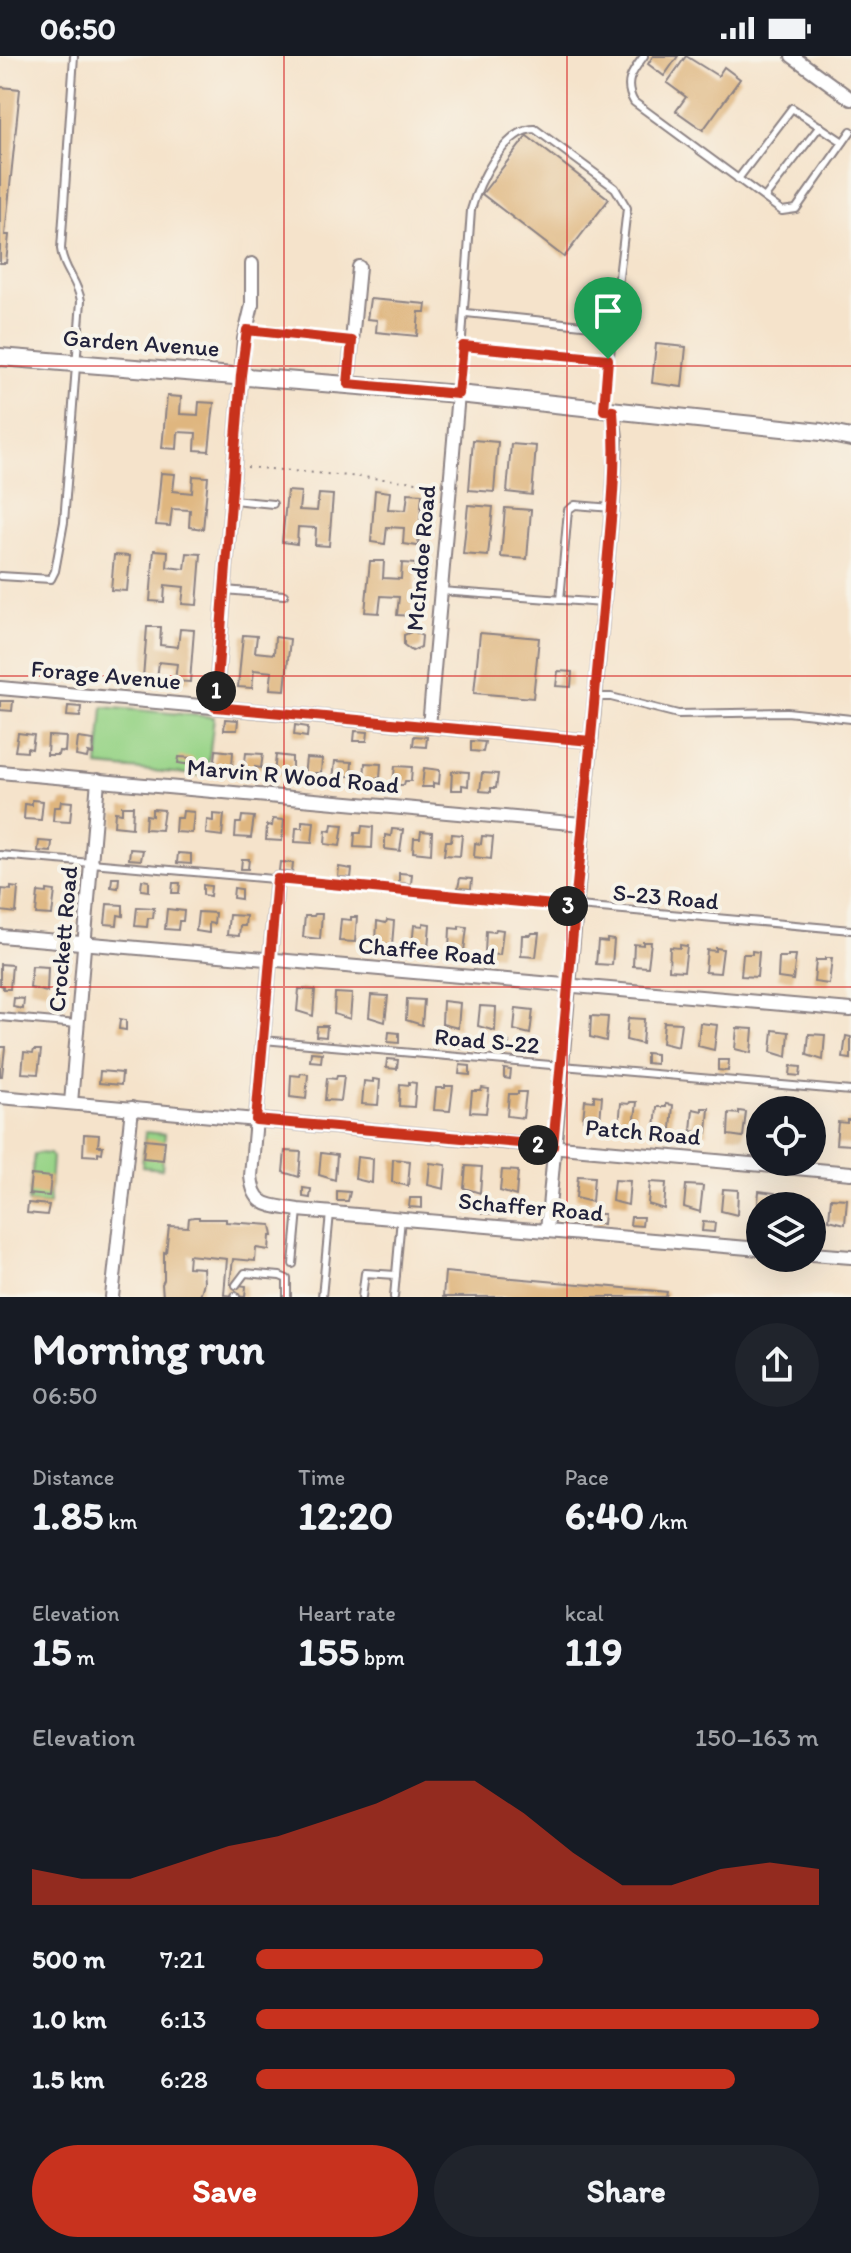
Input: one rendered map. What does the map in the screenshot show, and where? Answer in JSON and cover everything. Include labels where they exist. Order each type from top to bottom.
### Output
[{"type":"street","points":[[792,56],[851,99]]},
{"type":"street","points":[[215,707],[241,375],[252,305],[252,264]]},
{"type":"street","points":[[348,384],[359,267]]},
{"type":"street","name":"Garden Avenue","points":[[0,357],[458,394],[821,432],[851,438]]},
{"type":"street","name":"McIndoe Road","points":[[429,727],[458,394]]},
{"type":"street","points":[[547,1230],[612,508],[616,438],[609,410]]},
{"type":"street","name":"Forage Avenue","points":[[0,688],[591,741]]},
{"type":"street","name":"Marvin R Wood Road","points":[[0,772],[582,824]]},
{"type":"street","name":"Crockett Road","points":[[71,1103],[98,780]]},
{"type":"street","points":[[256,1120],[277,879]]},
{"type":"street","name":"Chaffee Road","points":[[0,936],[851,1010]]},
{"type":"street","name":"Patch Road","points":[[0,1097],[851,1173]]},
{"type":"street","points":[[112,1297],[132,1108]]},
{"type":"street","name":"Schaffer Road","points":[[256,1120],[251,1176],[254,1194],[260,1202],[268,1205],[746,1248]]},
{"type":"street","points":[[826,1255],[851,1257]]},
{"type":"lane","points":[[0,576],[51,579],[64,522],[81,301],[80,291],[65,268],[61,249],[74,56]]},
{"type":"lane","points":[[644,56],[627,84],[634,102],[782,211],[796,209],[851,131]]},
{"type":"lane","points":[[738,179],[792,108],[843,142]]},
{"type":"lane","points":[[765,197],[820,126]]},
{"type":"lane","points":[[458,394],[471,210],[475,194],[492,163],[516,134],[535,129],[615,188],[627,208],[608,359],[609,410]]},
{"type":"lane","points":[[466,313],[612,328]]},
{"type":"lane","points":[[247,330],[352,341]]},
{"type":"lane","points":[[463,346],[608,359]]},
{"type":"lane","points":[[231,500],[273,504]]},
{"type":"lane","points":[[560,600],[568,510],[575,505],[612,508]]},
{"type":"lane","points":[[225,590],[284,595]]},
{"type":"lane","points":[[441,591],[603,603]]},
{"type":"lane","points":[[595,697],[611,697],[678,714],[787,712],[851,719]]},
{"type":"lane","name":"S-23 Road","points":[[0,855],[851,930]]},
{"type":"lane","points":[[0,1017],[77,1024]]},
{"type":"lane","name":"Road S-22","points":[[263,1040],[851,1091]]},
{"type":"lane","points":[[293,1264],[298,1210]]},
{"type":"lane","points":[[322,1297],[330,1212]]},
{"type":"lane","points":[[394,1297],[401,1218]]},
{"type":"lane","points":[[236,1285],[245,1273],[280,1276],[287,1279],[287,1297]]},
{"type":"lane","points":[[362,1297],[365,1273],[396,1275]]},
{"type":"path","points":[[234,466],[450,485]]},
{"type":"green space","points":[[103,707],[214,717],[207,776],[98,766]]},
{"type":"green space","points":[[145,1132],[165,1134],[162,1169],[142,1167]]},
{"type":"green space","points":[[38,1153],[52,1157],[49,1205],[28,1203],[34,1155]]},
{"type":"building","points":[[653,56],[678,56],[664,76],[648,64]]},
{"type":"building","points":[[686,56],[718,76],[724,67],[740,79],[703,130],[676,111],[686,97],[667,83]]},
{"type":"building","points":[[0,87],[20,89],[5,235],[9,235],[6,263],[0,263]]},
{"type":"building","points":[[527,136],[609,199],[564,257],[482,194]]},
{"type":"building","points":[[370,299],[426,304],[425,312],[419,312],[417,336],[376,332],[377,320],[367,319]]},
{"type":"building","points":[[656,344],[686,347],[682,387],[652,383]]},
{"type":"building","points":[[167,396],[181,397],[180,414],[198,415],[199,402],[214,403],[209,451],[195,450],[196,433],[178,432],[177,449],[162,448]]},
{"type":"building","points":[[473,440],[498,442],[494,492],[469,490]]},
{"type":"building","points":[[511,444],[536,446],[532,495],[507,492]]},
{"type":"building","points":[[161,473],[175,474],[173,491],[192,493],[193,476],[208,477],[203,529],[189,527],[190,510],[172,509],[170,526],[156,525]]},
{"type":"building","points":[[375,490],[390,492],[388,509],[406,510],[408,493],[422,494],[418,546],[403,544],[404,528],[387,527],[385,544],[371,542]]},
{"type":"building","points":[[287,491],[301,492],[299,510],[317,511],[319,494],[333,495],[329,546],[315,545],[316,528],[298,527],[297,544],[282,542]]},
{"type":"building","points":[[468,505],[493,507],[488,556],[463,554]]},
{"type":"building","points":[[505,508],[531,510],[527,559],[501,557]]},
{"type":"building","points":[[154,550],[168,551],[167,567],[185,569],[187,553],[201,554],[197,605],[182,604],[184,587],[165,585],[164,602],[150,601]]},
{"type":"building","points":[[114,555],[130,556],[127,591],[111,590]]},
{"type":"building","points":[[370,561],[384,561],[383,578],[401,579],[402,563],[416,564],[412,616],[397,615],[399,597],[381,596],[379,613],[365,612]]},
{"type":"building","points":[[147,627],[161,627],[160,645],[178,647],[180,629],[194,630],[190,682],[175,681],[177,664],[159,662],[157,679],[143,678]]},
{"type":"building","points":[[413,631],[422,636],[421,647],[412,651],[404,645],[404,635]]},
{"type":"building","points":[[480,633],[539,638],[533,698],[474,693]]},
{"type":"building","points":[[243,635],[257,636],[255,652],[274,654],[275,637],[290,639],[285,690],[270,689],[272,672],[254,670],[252,688],[238,687]]},
{"type":"building","points":[[558,671],[572,672],[571,687],[556,686]]},
{"type":"building","points":[[0,701],[13,701],[12,711],[0,710]]},
{"type":"building","points":[[68,706],[81,707],[80,717],[67,716]]},
{"type":"building","points":[[225,719],[238,720],[237,730],[224,730]]},
{"type":"building","points":[[295,725],[308,727],[307,737],[294,735]]},
{"type":"building","points":[[355,731],[368,732],[367,741],[354,741]]},
{"type":"building","points":[[18,733],[34,735],[32,749],[15,751]]},
{"type":"building","points":[[48,736],[66,737],[65,752],[47,755]]},
{"type":"building","points":[[414,736],[427,737],[426,747],[413,746]]},
{"type":"building","points":[[78,738],[94,740],[93,754],[88,753],[87,758],[76,756]]},
{"type":"building","points":[[471,741],[485,742],[483,752],[471,751]]},
{"type":"building","points":[[216,750],[233,752],[232,766],[226,765],[225,770],[214,769]]},
{"type":"building","points":[[246,753],[263,754],[261,768],[255,767],[255,772],[244,771]]},
{"type":"building","points":[[276,755],[292,757],[292,771],[285,770],[285,775],[274,774]]},
{"type":"building","points":[[179,757],[193,758],[192,765],[178,763]]},
{"type":"building","points":[[306,758],[322,759],[321,773],[315,773],[315,777],[304,776]]},
{"type":"building","points":[[335,761],[352,762],[351,776],[345,776],[345,780],[333,780]]},
{"type":"building","points":[[365,763],[381,764],[380,778],[375,778],[374,782],[364,781]]},
{"type":"building","points":[[395,766],[412,767],[411,781],[393,785]]},
{"type":"building","points":[[424,768],[440,770],[439,784],[422,787]]},
{"type":"building","points":[[452,771],[469,772],[468,786],[462,785],[462,790],[451,790]]},
{"type":"building","points":[[482,773],[498,774],[496,788],[491,788],[491,792],[480,791]]},
{"type":"building","points":[[32,800],[43,801],[41,820],[24,819],[25,804],[32,805]]},
{"type":"building","points":[[61,801],[72,802],[70,822],[53,821],[54,807],[60,807]]},
{"type":"building","points":[[122,806],[133,806],[132,828],[114,826],[115,812],[122,813]]},
{"type":"building","points":[[152,809],[164,810],[161,830],[145,829],[146,815],[152,816]]},
{"type":"building","points":[[183,811],[194,812],[192,833],[175,832],[176,818],[182,818]]},
{"type":"building","points":[[213,814],[224,815],[222,836],[206,834],[207,820],[213,821]]},
{"type":"building","points":[[242,816],[254,817],[251,838],[235,837],[236,823],[241,823]]},
{"type":"building","points":[[273,819],[284,820],[282,841],[266,840],[267,825],[272,826]]},
{"type":"building","points":[[302,821],[314,822],[312,843],[295,842],[296,828],[302,828]]},
{"type":"building","points":[[332,824],[343,825],[340,846],[325,844],[326,830],[331,831]]},
{"type":"building","points":[[362,826],[373,827],[372,848],[354,847],[355,833],[361,833]]},
{"type":"building","points":[[392,829],[403,830],[400,851],[385,849],[385,835],[391,836]]},
{"type":"building","points":[[421,831],[432,832],[431,854],[413,852],[414,838],[420,838]]},
{"type":"building","points":[[452,834],[462,835],[460,856],[444,855],[446,841],[451,841]]},
{"type":"building","points":[[482,836],[493,837],[491,859],[474,857],[475,843],[481,844]]},
{"type":"building","points":[[39,841],[52,842],[51,852],[38,851]]},
{"type":"building","points":[[130,849],[143,850],[141,860],[129,859]]},
{"type":"building","points":[[178,853],[191,854],[191,864],[177,863]]},
{"type":"building","points":[[242,859],[249,859],[248,869],[241,869]]},
{"type":"building","points":[[280,862],[293,863],[292,873],[279,871]]},
{"type":"building","points":[[339,867],[352,869],[351,878],[338,877]]},
{"type":"building","points":[[399,873],[412,874],[411,884],[399,883]]},
{"type":"building","points":[[112,878],[119,878],[118,888],[111,887]]},
{"type":"building","points":[[460,878],[472,879],[471,889],[458,888]]},
{"type":"building","points":[[142,880],[149,881],[149,891],[141,890]]},
{"type":"building","points":[[173,883],[180,883],[179,893],[172,893]]},
{"type":"building","points":[[203,885],[211,886],[210,896],[203,895]]},
{"type":"building","points":[[11,887],[18,888],[16,913],[0,911],[2,889],[11,890]]},
{"type":"building","points":[[234,888],[241,889],[241,899],[233,898]]},
{"type":"building","points":[[47,890],[55,891],[52,915],[36,914],[38,892],[47,893]]},
{"type":"building","points":[[107,904],[123,905],[123,916],[118,915],[117,925],[105,924]]},
{"type":"building","points":[[137,907],[154,908],[153,918],[148,918],[147,927],[135,926]]},
{"type":"building","points":[[167,909],[184,911],[178,930],[165,929]]},
{"type":"building","points":[[198,912],[215,913],[214,924],[209,923],[209,933],[196,931]]},
{"type":"building","points":[[322,914],[320,939],[303,937],[305,916]]},
{"type":"building","points":[[229,915],[246,916],[239,936],[227,935]]},
{"type":"building","points":[[351,917],[357,917],[355,942],[339,941],[341,919],[351,920]]},
{"type":"building","points":[[387,920],[394,921],[392,945],[376,943],[377,921],[386,923]]},
{"type":"building","points":[[423,923],[430,924],[428,949],[412,947],[414,925],[423,926]]},
{"type":"building","points":[[459,926],[467,927],[464,951],[449,950],[450,928],[459,929]]},
{"type":"building","points":[[496,929],[503,930],[500,955],[485,954],[486,931],[495,932]]},
{"type":"building","points":[[539,933],[536,957],[521,956],[522,935]]},
{"type":"building","points":[[607,939],[614,940],[612,965],[596,964],[598,941],[607,942]]},
{"type":"building","points":[[643,942],[651,942],[648,967],[633,966],[634,944],[643,945]]},
{"type":"building","points":[[680,945],[687,946],[684,971],[669,970],[670,947],[680,948]]},
{"type":"building","points":[[716,948],[723,949],[720,973],[705,972],[707,950],[716,951]]},
{"type":"building","points":[[752,951],[759,952],[757,977],[741,976],[743,954],[752,954]]},
{"type":"building","points":[[796,955],[793,980],[778,978],[779,957]]},
{"type":"building","points":[[832,958],[829,984],[814,982],[816,960]]},
{"type":"building","points":[[0,964],[12,965],[10,989],[3,989],[0,985]]},
{"type":"building","points":[[32,966],[48,967],[47,992],[30,988]]},
{"type":"building","points":[[299,989],[315,990],[313,1016],[297,1011]]},
{"type":"building","points":[[335,993],[352,994],[350,1019],[334,1014]]},
{"type":"building","points":[[371,995],[388,996],[385,1022],[369,1017]]},
{"type":"building","points":[[14,998],[24,999],[23,1009],[13,1007]]},
{"type":"building","points":[[407,999],[424,1000],[422,1025],[406,1020]]},
{"type":"building","points":[[443,1001],[460,1003],[458,1028],[442,1024]]},
{"type":"building","points":[[480,1006],[496,1007],[495,1031],[478,1026]]},
{"type":"building","points":[[516,1008],[533,1010],[530,1034],[514,1030]]},
{"type":"building","points":[[591,1016],[608,1017],[606,1041],[590,1037]]},
{"type":"building","points":[[628,1018],[644,1019],[642,1044],[626,1040]]},
{"type":"building","points":[[120,1019],[126,1020],[126,1030],[119,1029]]},
{"type":"building","points":[[664,1022],[681,1023],[678,1047],[662,1043]]},
{"type":"building","points":[[700,1023],[717,1025],[714,1050],[698,1046]]},
{"type":"building","points":[[317,1026],[327,1026],[326,1037],[316,1036]]},
{"type":"building","points":[[737,1028],[753,1029],[751,1053],[735,1049]]},
{"type":"building","points":[[773,1030],[789,1032],[787,1057],[771,1052]]},
{"type":"building","points":[[389,1032],[399,1033],[399,1043],[388,1042]]},
{"type":"building","points":[[809,1034],[825,1035],[823,1060],[807,1055]]},
{"type":"building","points":[[846,1036],[851,1037],[851,1059],[843,1058]]},
{"type":"building","points":[[460,1038],[472,1039],[471,1049],[459,1048]]},
{"type":"building","points":[[498,1041],[509,1042],[508,1052],[497,1051]]},
{"type":"building","points":[[0,1047],[5,1047],[2,1076],[0,1076]]},
{"type":"building","points":[[34,1050],[41,1050],[38,1074],[22,1073],[24,1052],[33,1053]]},
{"type":"building","points":[[311,1052],[322,1053],[321,1062],[310,1061]]},
{"type":"building","points":[[646,1053],[656,1054],[656,1064],[646,1063]]},
{"type":"building","points":[[387,1059],[398,1060],[397,1069],[386,1068]]},
{"type":"building","points":[[718,1060],[729,1060],[728,1071],[718,1070]]},
{"type":"building","points":[[460,1065],[470,1066],[470,1075],[459,1074]]},
{"type":"building","points":[[791,1066],[801,1067],[800,1076],[790,1075]]},
{"type":"building","points":[[504,1069],[511,1070],[510,1079],[504,1078]]},
{"type":"building","points":[[100,1071],[122,1073],[121,1085],[99,1083]]},
{"type":"building","points":[[301,1073],[308,1074],[306,1099],[290,1097],[291,1075],[300,1076]]},
{"type":"building","points":[[337,1076],[344,1076],[341,1101],[325,1100],[327,1078],[336,1079]]},
{"type":"building","points":[[373,1079],[380,1080],[378,1105],[362,1104],[364,1081],[373,1082]]},
{"type":"building","points":[[409,1082],[416,1083],[414,1107],[399,1106],[400,1084],[409,1085]]},
{"type":"building","points":[[453,1086],[450,1111],[434,1110],[436,1088]]},
{"type":"building","points":[[482,1088],[489,1089],[486,1113],[470,1112],[472,1091],[481,1091]]},
{"type":"building","points":[[526,1092],[523,1118],[507,1116],[509,1094]]},
{"type":"building","points":[[594,1095],[602,1096],[600,1122],[583,1120],[585,1100],[594,1101]]},
{"type":"building","points":[[637,1102],[634,1127],[619,1126],[621,1103]]},
{"type":"building","points":[[666,1104],[673,1105],[671,1129],[655,1128],[657,1107],[666,1107]]},
{"type":"building","points":[[702,1108],[709,1108],[707,1133],[691,1131],[693,1109],[702,1111]]},
{"type":"building","points":[[739,1111],[746,1112],[743,1137],[728,1135],[729,1113],[739,1114]]},
{"type":"building","points":[[851,1120],[851,1145],[836,1144],[838,1122],[847,1123]]},
{"type":"building","points":[[84,1134],[99,1135],[98,1146],[103,1146],[102,1153],[98,1152],[98,1156],[83,1155]]},
{"type":"building","points":[[145,1139],[165,1141],[163,1160],[143,1158]]},
{"type":"building","points":[[285,1151],[301,1152],[299,1177],[283,1172]]},
{"type":"building","points":[[321,1153],[337,1155],[335,1180],[319,1175]]},
{"type":"building","points":[[357,1157],[373,1159],[372,1183],[355,1179]]},
{"type":"building","points":[[393,1159],[410,1161],[408,1186],[392,1182]]},
{"type":"building","points":[[430,1163],[446,1165],[444,1189],[428,1185]]},
{"type":"building","points":[[466,1166],[482,1167],[480,1193],[464,1188]]},
{"type":"building","points":[[502,1170],[518,1171],[516,1196],[500,1191]]},
{"type":"building","points":[[31,1175],[51,1177],[49,1196],[29,1194]]},
{"type":"building","points":[[578,1176],[594,1177],[592,1202],[576,1198]]},
{"type":"building","points":[[614,1180],[630,1181],[628,1205],[612,1201]]},
{"type":"building","points":[[650,1182],[666,1183],[664,1209],[648,1204]]},
{"type":"building","points":[[686,1185],[703,1186],[700,1212],[684,1207]]},
{"type":"building","points":[[303,1188],[311,1189],[310,1198],[303,1197]]},
{"type":"building","points":[[723,1189],[738,1190],[737,1215],[721,1211]]},
{"type":"building","points":[[337,1191],[350,1192],[348,1201],[337,1201]]},
{"type":"building","points":[[410,1198],[422,1198],[422,1208],[409,1207]]},
{"type":"building","points":[[831,1198],[847,1199],[845,1224],[829,1220]]},
{"type":"building","points":[[28,1203],[49,1205],[47,1215],[27,1213]]},
{"type":"building","points":[[483,1204],[494,1204],[494,1214],[482,1213]]},
{"type":"building","points":[[598,1214],[604,1214],[603,1224],[596,1223]]},
{"type":"building","points":[[631,1217],[643,1217],[642,1226],[630,1225]]},
{"type":"building","points":[[189,1218],[271,1225],[273,1236],[270,1236],[269,1250],[256,1248],[255,1261],[233,1259],[230,1284],[246,1286],[245,1297],[224,1295],[227,1259],[189,1255],[188,1267],[203,1268],[204,1282],[200,1297],[163,1297],[164,1252],[169,1226],[188,1227]]},
{"type":"building","points":[[703,1222],[715,1223],[714,1232],[702,1231]]},
{"type":"building","points":[[445,1272],[667,1292],[666,1297],[443,1297]]},
{"type":"route","points":[[608,359],[463,346],[458,394],[348,384],[352,341],[247,330],[215,707],[591,741],[553,1146],[256,1120],[277,879],[575,907],[591,741],[615,467],[613,411],[604,410],[608,359]]}]
